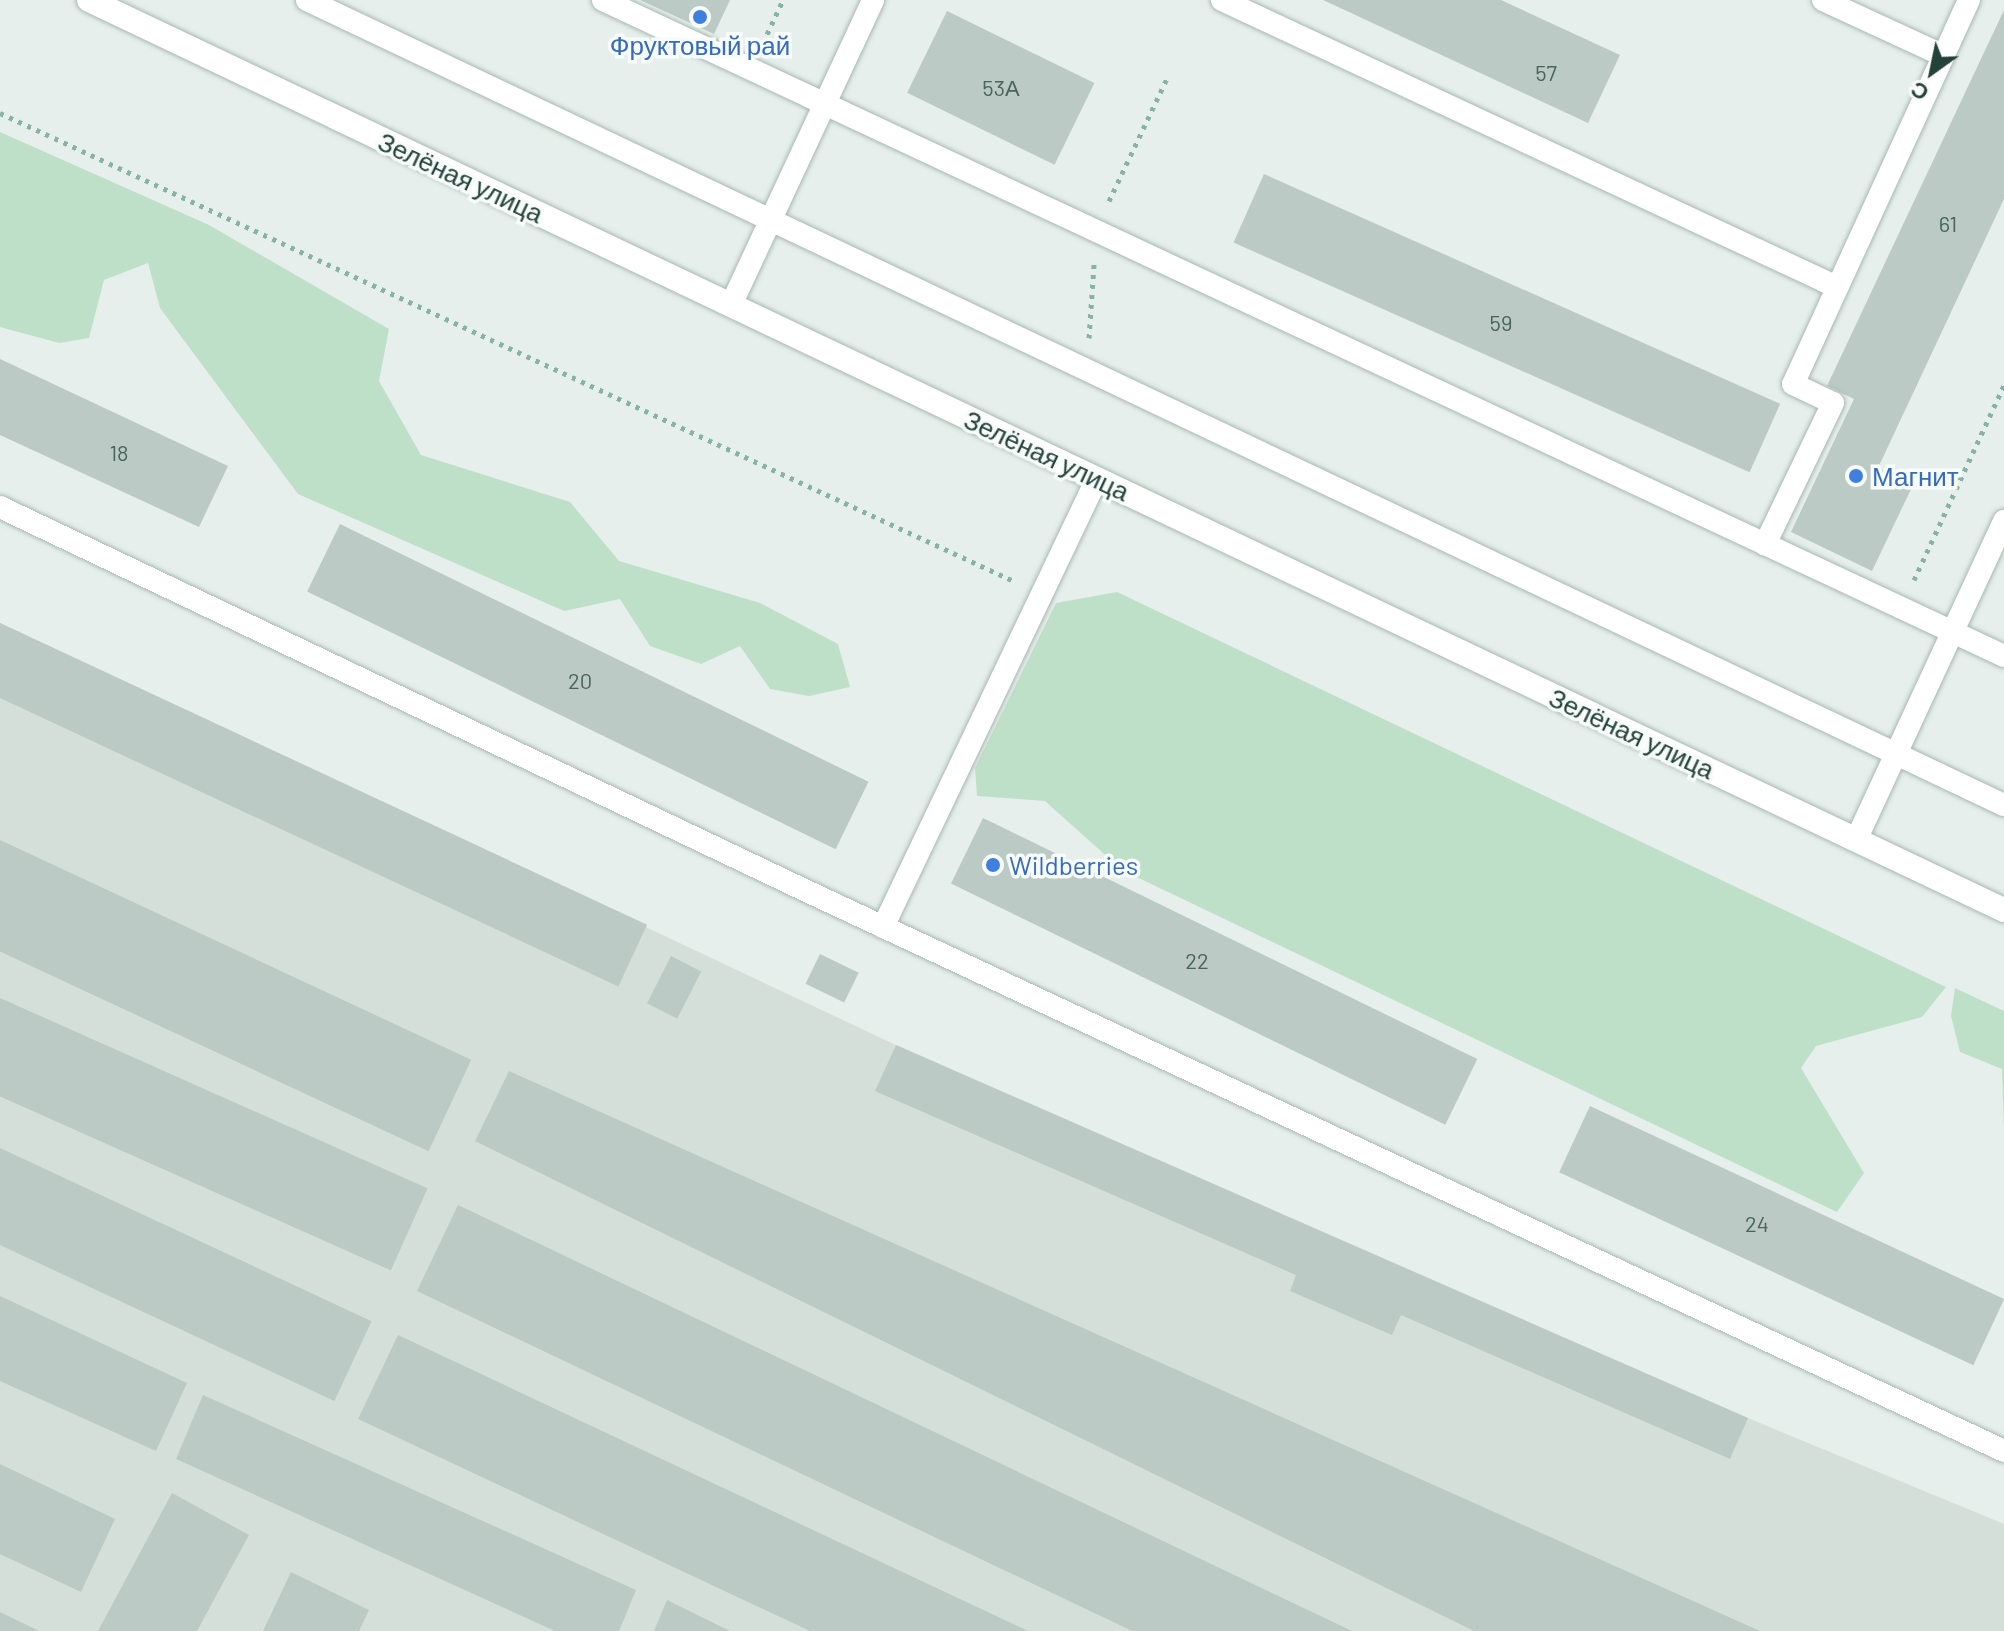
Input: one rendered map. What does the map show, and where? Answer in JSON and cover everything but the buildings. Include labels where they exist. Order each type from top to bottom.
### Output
[{"type":"main road","name":"Зелёная улица","points":[[89,0],[2004,910]]},
{"type":"lane","points":[[307,0],[2004,805]]},
{"type":"lane","points":[[603,0],[2004,656]]},
{"type":"lane","points":[[731,305],[873,0]]},
{"type":"lane","points":[[1222,0],[1837,287]]},
{"type":"lane","points":[[1823,0],[1944,56]]},
{"type":"lane","points":[[1765,544],[1833,403],[1793,384],[1969,0]]},
{"type":"lane","points":[[883,927],[1097,478]]},
{"type":"lane","points":[[0,507],[883,927],[2004,1451]]},
{"type":"lane","points":[[1856,840],[2004,521]]},
{"type":"path","points":[[751,69],[783,0]]},
{"type":"path","points":[[0,113],[1042,594]]},
{"type":"path","points":[[1901,608],[2004,385]]},
{"type":"shaded area","points":[[0,623],[896,1045],[1748,1418],[2004,1524],[2004,1631],[0,1631]]},
{"type":"green space","points":[[0,132],[209,225],[389,329],[379,381],[421,455],[570,502],[619,561],[760,603],[838,644],[850,687],[809,696],[770,689],[740,646],[701,664],[650,646],[620,599],[564,611],[298,494],[160,308],[148,263],[104,280],[89,338],[59,343],[0,327]]},
{"type":"green space","points":[[1117,592],[1946,987],[1922,1017],[1816,1046],[1801,1068],[1864,1173],[1837,1212],[1122,870],[1045,801],[977,796],[975,768],[1056,603]]},
{"type":"green space","points":[[1955,988],[2004,1011],[2004,1128],[2002,1069],[1960,1052],[1951,1016]]},
{"type":"place","name":"Фруктовый рай","points":[[700,17]]},
{"type":"place","name":"Магнит","points":[[1856,476]]},
{"type":"place","name":"Wildberries","points":[[993,865]]}]
